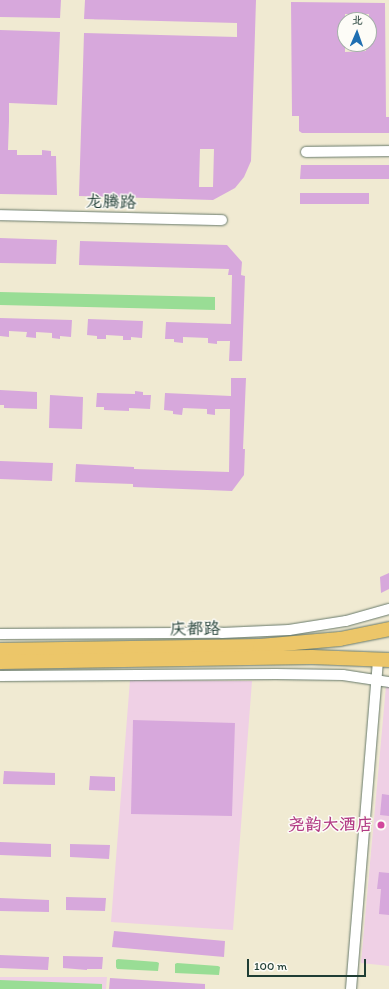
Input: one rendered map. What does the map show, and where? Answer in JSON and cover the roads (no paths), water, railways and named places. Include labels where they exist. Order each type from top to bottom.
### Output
[{"type":"highway","name":"庆都路","points":[[0,650],[260,646],[340,639],[389,629]]},
{"type":"highway","name":"庆都路","points":[[0,662],[312,657],[384,660]]},
{"type":"street","points":[[306,152],[389,151]]},
{"type":"street","name":"龙腾路","points":[[0,216],[222,220]]},
{"type":"street","points":[[0,634],[222,633],[289,630],[346,621],[389,609]]},
{"type":"street","points":[[351,989],[377,679],[384,660]]},
{"type":"street","points":[[0,676],[343,675],[389,682]]},
{"type":"place","name":"尧韵大酒店","points":[[381,825]]}]
